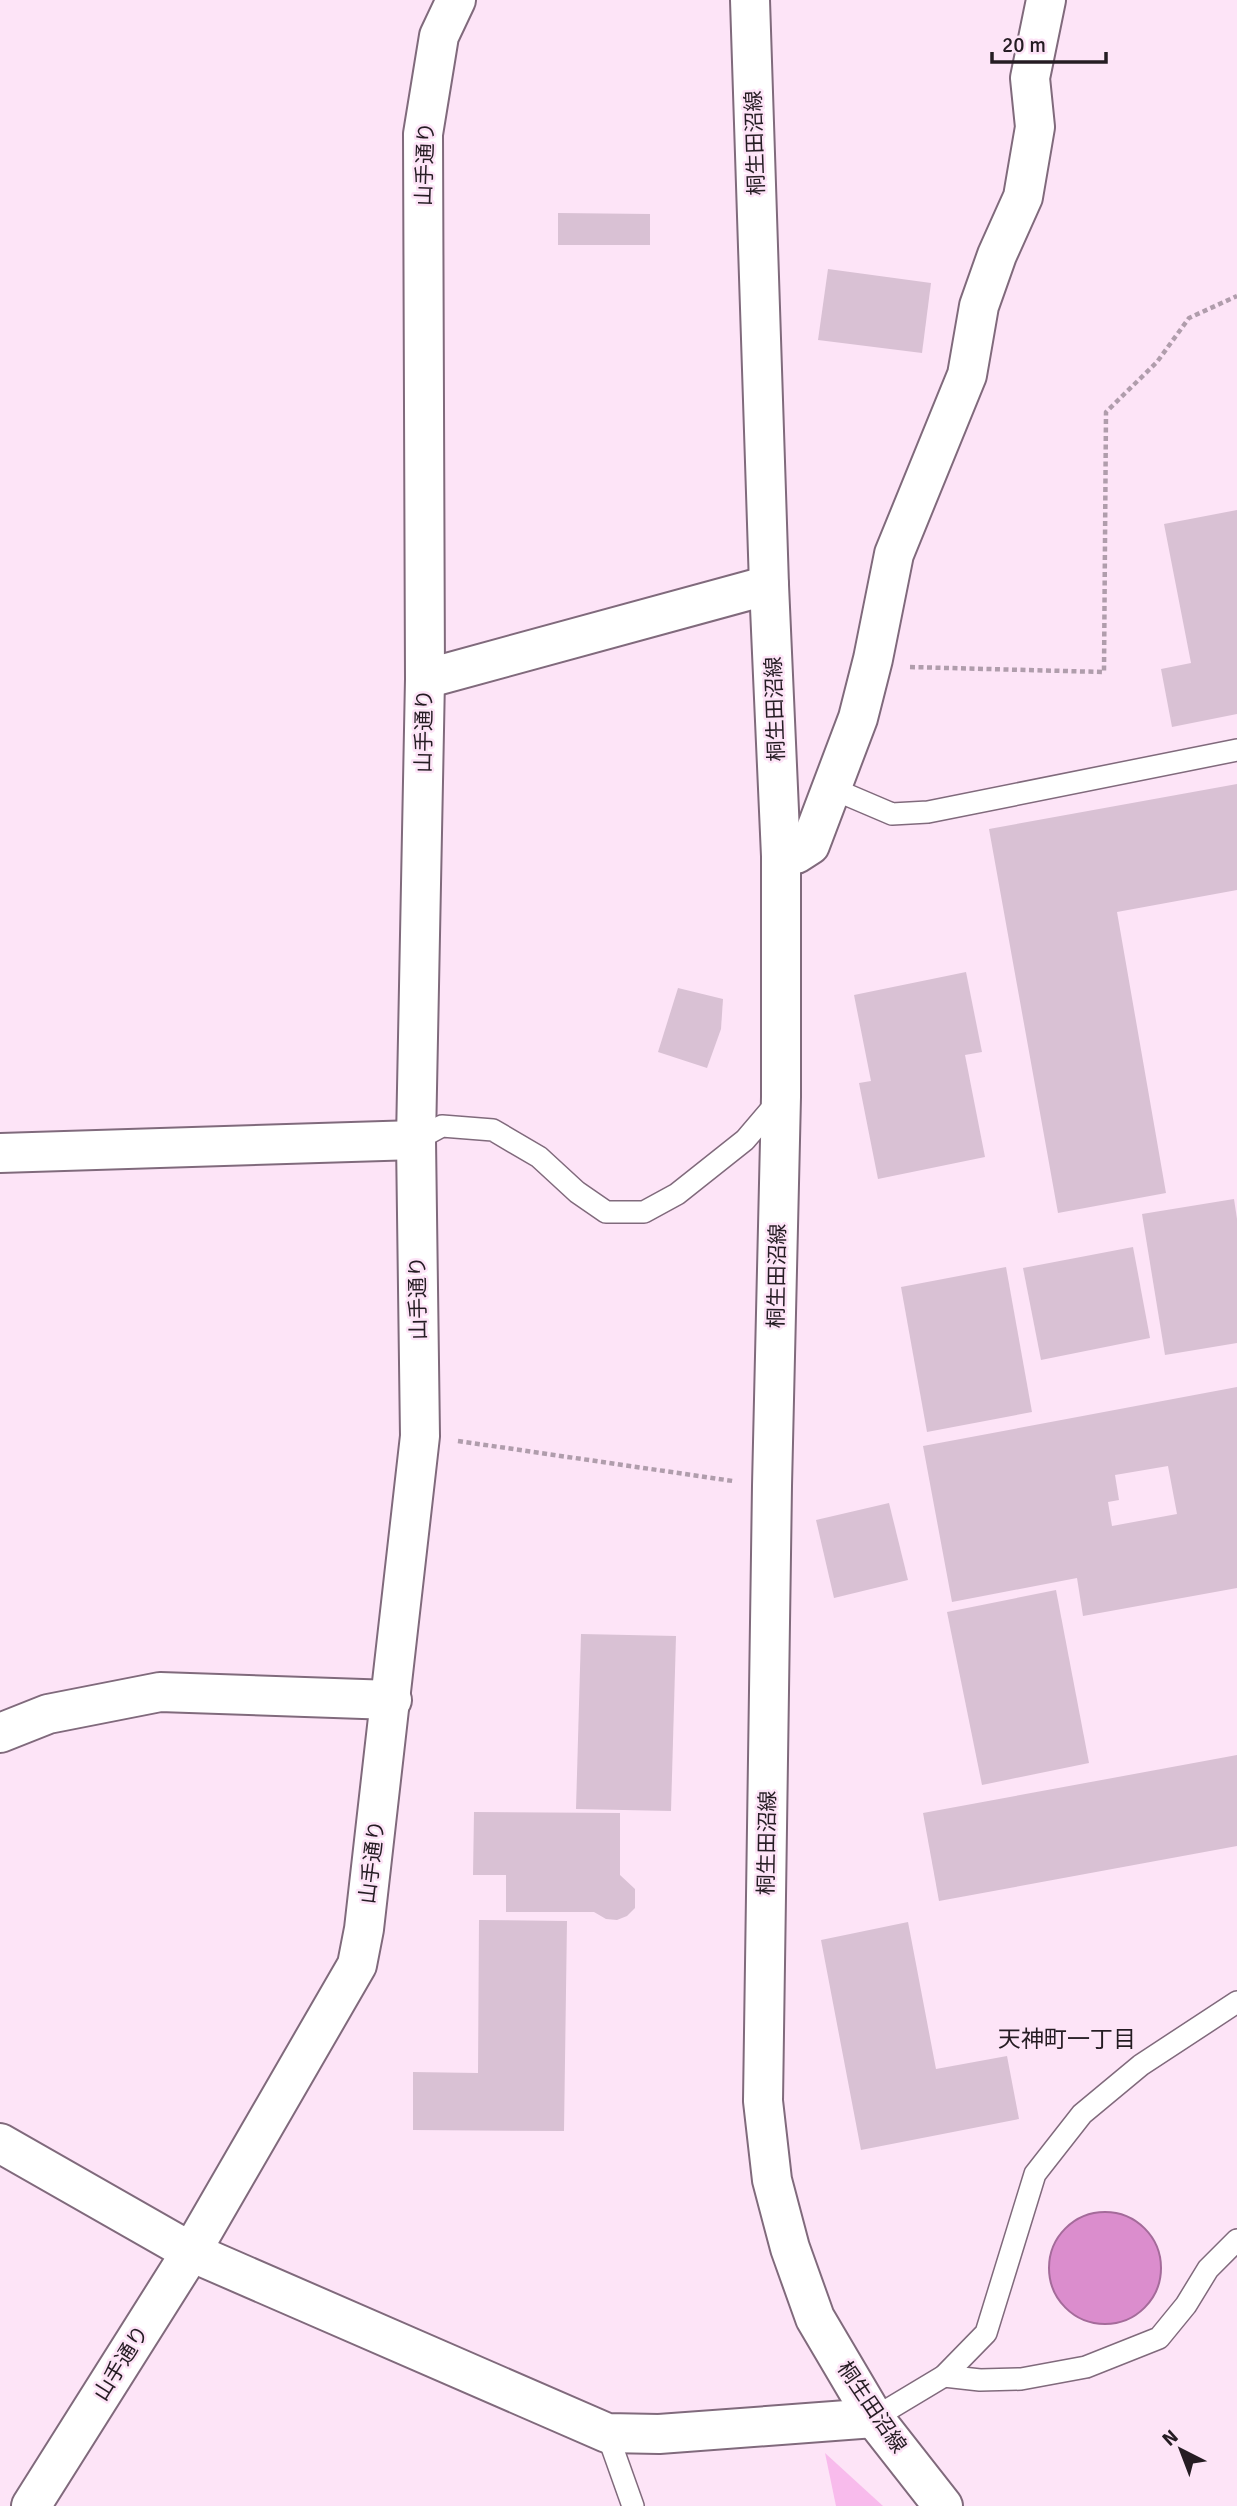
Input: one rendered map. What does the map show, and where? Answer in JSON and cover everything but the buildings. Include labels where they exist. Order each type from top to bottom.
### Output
[{"type":"street","name":"山手通り","points":[[31,2506],[191,2252],[357,1965],[364,1929],[420,1436],[416,1140],[425,679],[424,134],[439,36],[456,0]]},
{"type":"street","name":"桐生田沼線","points":[[750,0],[769,585],[781,856],[781,1097],[763,2101],[772,2180],[790,2248],[815,2318],[874,2418],[943,2506]]},
{"type":"street","points":[[781,856],[796,854],[810,845],[858,718],[894,554],[967,375],[979,306],[997,255],[1023,197],[1035,127],[1030,78],[1046,0]]},
{"type":"street","points":[[425,679],[769,585]]},
{"type":"street","points":[[0,1153],[416,1140]]},
{"type":"street","points":[[0,1733],[48,1714],[160,1692],[391,1700]]},
{"type":"street","points":[[0,2143],[191,2252],[607,2433],[659,2434],[874,2418]]},
{"type":"lane","points":[[831,788],[892,814],[928,812],[1237,750]]},
{"type":"lane","points":[[416,1140],[442,1126],[493,1130],[539,1157],[577,1192],[606,1212],[644,1212],[677,1194],[745,1140],[781,1097]]},
{"type":"lane","points":[[874,2418],[944,2376],[986,2333],[1035,2174],[1082,2114],[1141,2065],[1237,2002]]},
{"type":"lane","points":[[944,2376],[980,2380],[1021,2379],[1086,2367],[1159,2338],[1186,2305],[1208,2269],[1237,2240]]},
{"type":"lane","points":[[607,2433],[633,2506]]},
{"type":"path","points":[[873,659],[908,667],[1104,672],[1106,412],[1157,362],[1189,318],[1237,296]]},
{"type":"path","points":[[420,1436],[772,1486]]},
{"type":"shaded area","points":[[1105,2212],[1126,2216],[1145,2228],[1157,2247],[1161,2268],[1157,2289],[1145,2308],[1126,2320],[1105,2324],[1084,2320],[1065,2308],[1053,2289],[1049,2268],[1053,2247],[1065,2228],[1084,2216]]},
{"type":"shaded area","points":[[825,2453],[883,2506],[836,2506]]},
{"type":"district","name":"天神町一丁目","points":[[1067,2039]]}]
